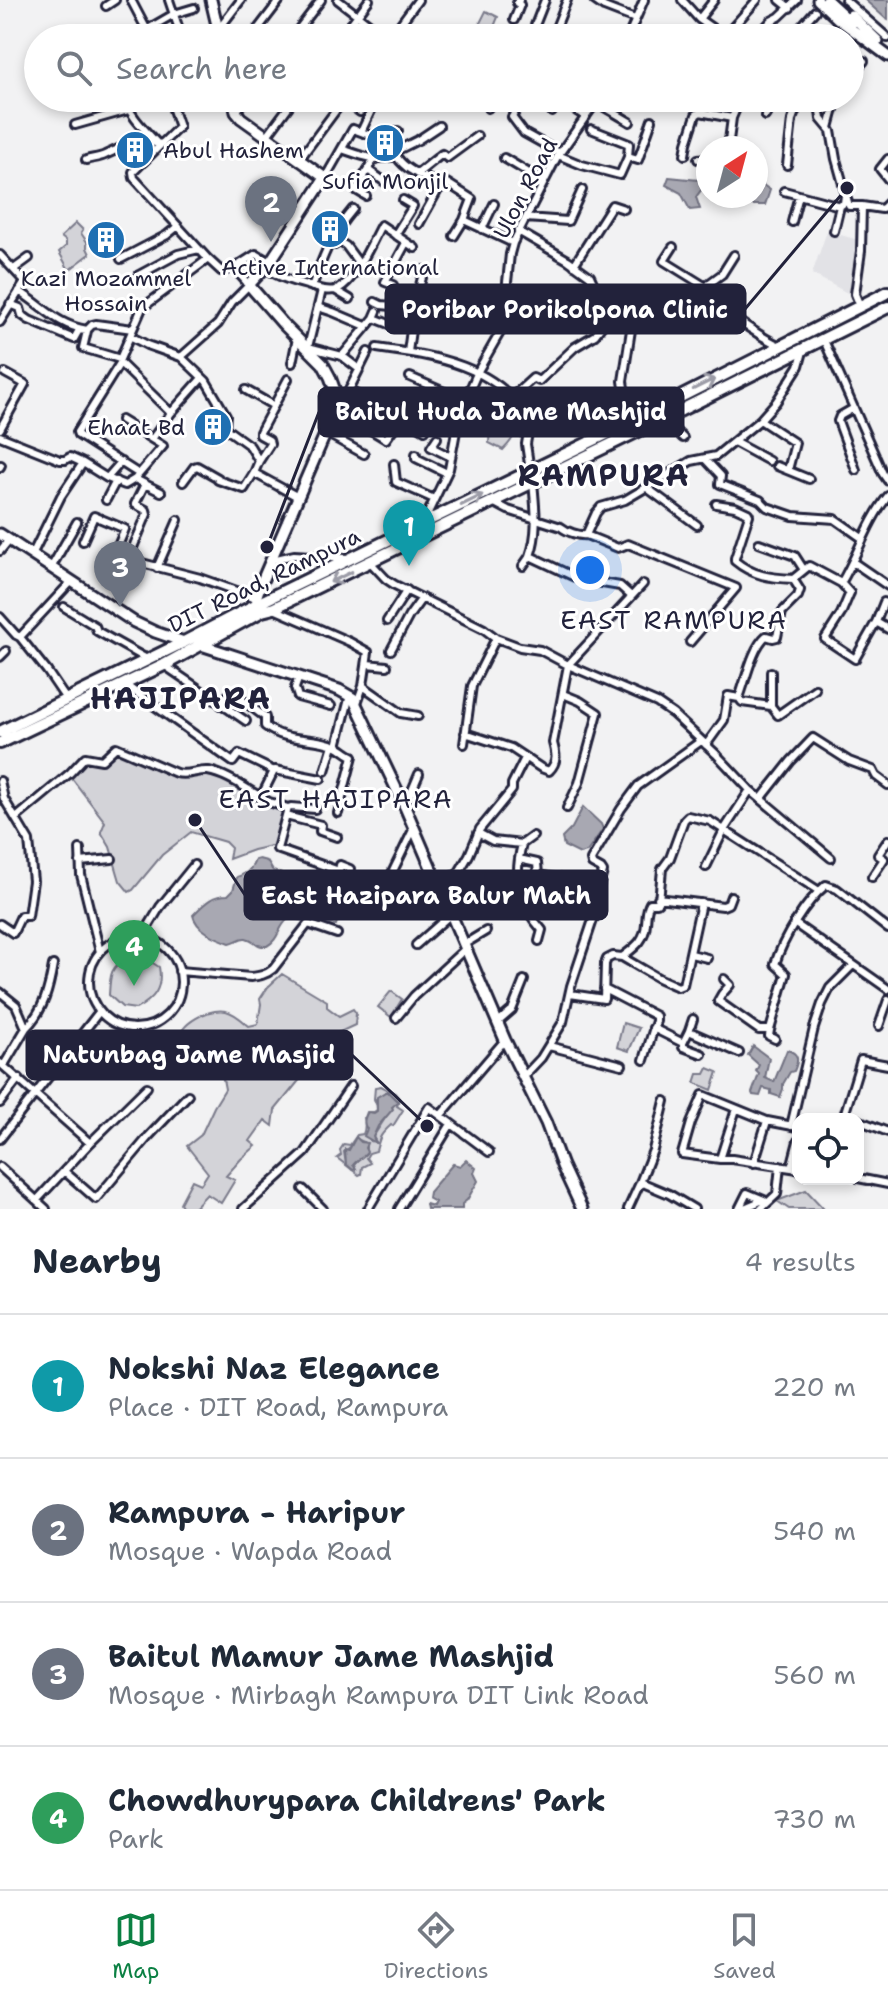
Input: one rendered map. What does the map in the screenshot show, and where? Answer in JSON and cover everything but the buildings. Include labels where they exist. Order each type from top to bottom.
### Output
[{"type":"main road","name":"DIT Road, Rampura","points":[[0,743],[164,665],[262,605],[371,563],[493,502],[629,423],[888,292]]},
{"type":"main road","name":"DIT Road, Rampura","points":[[2,727],[262,605],[422,525],[663,419],[888,307]]},
{"type":"street","points":[[106,6],[115,0]]},
{"type":"street","points":[[131,0],[145,24]]},
{"type":"street","points":[[169,0],[177,24]]},
{"type":"street","points":[[211,0],[217,24]]},
{"type":"street","points":[[225,24],[241,0]]},
{"type":"street","points":[[262,24],[280,0]]},
{"type":"street","points":[[303,24],[321,0]]},
{"type":"street","points":[[338,0],[369,24]]},
{"type":"street","points":[[350,24],[369,0]]},
{"type":"street","points":[[399,24],[418,0]]},
{"type":"street","points":[[507,0],[520,5],[514,20]]},
{"type":"street","points":[[536,24],[545,0]]},
{"type":"street","points":[[558,24],[567,0]]},
{"type":"street","points":[[594,0],[635,19]]},
{"type":"street","points":[[633,24],[644,0]]},
{"type":"street","points":[[682,0],[705,24]]},
{"type":"street","points":[[699,19],[714,0]]},
{"type":"street","points":[[736,24],[757,0]]},
{"type":"street","points":[[780,0],[790,8]]},
{"type":"street","points":[[768,24],[797,0]]},
{"type":"street","points":[[818,0],[845,24]]},
{"type":"street","points":[[827,0],[855,24]]},
{"type":"street","points":[[835,0],[883,39]]},
{"type":"street","points":[[845,0],[888,47]]},
{"type":"street","points":[[157,24],[194,8]]},
{"type":"street","points":[[803,24],[815,11]]},
{"type":"street","points":[[864,32],[883,39]]},
{"type":"street","points":[[864,38],[888,56]]},
{"type":"street","points":[[75,125],[121,112]]},
{"type":"street","points":[[130,112],[160,143]]},
{"type":"street","points":[[174,112],[179,127],[132,175],[208,259],[221,271],[234,268],[256,254],[275,274],[322,290],[335,290],[350,299]]},
{"type":"street","points":[[236,112],[325,178]]},
{"type":"street","points":[[266,137],[285,112]]},
{"type":"street","points":[[299,160],[334,112]]},
{"type":"street","points":[[361,132],[370,112]]},
{"type":"street","points":[[515,112],[512,117],[521,130],[559,154],[582,165],[620,175],[628,157],[629,144],[591,129]]},
{"type":"street","points":[[578,112],[586,117]]},
{"type":"street","name":"Ulon Road","points":[[422,525],[447,473],[456,426],[465,401],[504,326],[513,243],[559,154],[590,112]]},
{"type":"street","points":[[615,112],[630,122]]},
{"type":"street","points":[[685,155],[696,115],[700,112],[732,118]]},
{"type":"street","points":[[730,136],[735,112]]},
{"type":"street","points":[[765,116],[767,112]]},
{"type":"street","points":[[787,165],[795,112]]},
{"type":"street","points":[[820,112],[821,119],[829,128],[845,195],[834,231]]},
{"type":"street","points":[[829,128],[833,112]]},
{"type":"street","points":[[628,157],[638,160],[652,120]]},
{"type":"street","points":[[430,180],[406,168],[394,152],[439,126]]},
{"type":"street","points":[[181,357],[218,324],[232,302],[268,265],[353,129],[378,137],[398,131]]},
{"type":"street","points":[[417,174],[442,154],[447,158],[477,136]]},
{"type":"street","points":[[86,160],[100,158],[142,141],[160,143]]},
{"type":"street","points":[[342,149],[374,159],[396,156]]},
{"type":"street","points":[[504,158],[544,182]]},
{"type":"street","points":[[366,196],[356,190],[374,159]]},
{"type":"street","points":[[888,159],[880,169],[888,179]]},
{"type":"street","points":[[368,170],[385,182]]},
{"type":"street","points":[[419,224],[438,190],[447,183],[472,199],[454,236]]},
{"type":"street","points":[[526,218],[568,221],[582,190]]},
{"type":"street","points":[[784,191],[844,205],[882,209],[888,203]]},
{"type":"street","points":[[792,222],[799,195]]},
{"type":"street","points":[[395,235],[413,206],[403,200]]},
{"type":"street","points":[[482,229],[494,204]]},
{"type":"street","points":[[574,265],[612,205],[624,209]]},
{"type":"street","points":[[860,306],[855,294],[861,251],[862,206]]},
{"type":"street","points":[[312,287],[328,243],[353,209]]},
{"type":"street","points":[[464,220],[513,243]]},
{"type":"street","points":[[335,290],[360,265],[381,225],[415,248]]},
{"type":"street","points":[[121,259],[178,226]]},
{"type":"street","points":[[511,398],[533,378],[539,381],[575,347],[595,335],[610,315],[590,276],[518,231]]},
{"type":"street","points":[[335,245],[338,241],[346,246],[360,265]]},
{"type":"street","points":[[393,285],[385,282],[406,243]]},
{"type":"street","points":[[172,246],[178,254]]},
{"type":"street","points":[[673,247],[664,261],[706,287]]},
{"type":"street","points":[[139,275],[178,254],[199,249]]},
{"type":"street","points":[[0,255],[25,282],[0,322]]},
{"type":"street","points":[[734,255],[722,274],[702,293],[749,330],[780,346]]},
{"type":"street","points":[[14,269],[29,258]]},
{"type":"street","points":[[10,304],[20,308],[22,315],[29,320],[74,339],[79,330],[87,331],[83,348],[118,359],[122,358],[142,308],[208,259]]},
{"type":"street","points":[[234,268],[328,370],[336,409],[272,560],[262,605]]},
{"type":"street","points":[[424,270],[419,289],[473,301],[506,316]]},
{"type":"street","points":[[507,286],[545,304]]},
{"type":"street","points":[[308,347],[322,290]]},
{"type":"street","points":[[19,291],[59,322],[87,330],[96,324],[131,333],[181,357],[211,388],[226,415],[225,428],[250,446],[259,461]]},
{"type":"street","points":[[375,302],[414,308],[408,352]]},
{"type":"street","points":[[318,307],[366,326]]},
{"type":"street","points":[[342,356],[376,314],[392,325]]},
{"type":"street","points":[[629,423],[623,381],[631,330],[638,318]]},
{"type":"street","points":[[292,363],[297,338]]},
{"type":"street","points":[[823,338],[888,481]]},
{"type":"street","points":[[308,347],[342,356],[359,369]]},
{"type":"street","points":[[377,348],[408,352],[478,371],[506,391],[530,421],[526,444],[537,474],[537,520],[530,556],[523,566]]},
{"type":"street","points":[[586,535],[601,507],[625,500],[685,464],[720,454],[760,420],[776,402],[799,366],[804,348]]},
{"type":"street","points":[[336,409],[340,408],[350,391],[368,352]]},
{"type":"street","points":[[161,492],[145,484],[121,462],[77,434],[120,363],[171,413]]},
{"type":"street","points":[[0,429],[25,384],[5,373]]},
{"type":"street","points":[[410,377],[465,401]]},
{"type":"street","points":[[152,439],[202,378]]},
{"type":"street","points":[[183,482],[197,466],[218,480],[244,489],[270,444],[260,432],[288,379]]},
{"type":"street","points":[[246,390],[274,406]]},
{"type":"street","points":[[350,391],[425,430]]},
{"type":"street","points":[[854,408],[840,416],[838,421],[856,470]]},
{"type":"street","points":[[336,409],[386,439],[400,419]]},
{"type":"street","points":[[663,419],[683,438]]},
{"type":"street","points":[[0,436],[60,460],[70,457],[125,485],[163,446],[121,420]]},
{"type":"street","points":[[760,420],[795,443],[788,470]]},
{"type":"street","points":[[326,433],[364,454]]},
{"type":"street","points":[[437,438],[431,447],[451,457]]},
{"type":"street","points":[[734,442],[769,461]]},
{"type":"street","points":[[416,454],[416,458],[447,473]]},
{"type":"street","points":[[705,459],[721,476],[720,484],[793,516],[835,519],[862,538]]},
{"type":"street","points":[[107,478],[121,462]]},
{"type":"street","points":[[32,555],[61,496],[83,463]]},
{"type":"street","points":[[394,464],[396,482],[434,499]]},
{"type":"street","points":[[777,466],[809,479]]},
{"type":"street","points":[[255,471],[298,497]]},
{"type":"street","points":[[106,500],[116,481]]},
{"type":"street","points":[[121,582],[147,514],[146,510],[135,504],[145,484]]},
{"type":"street","points":[[647,488],[697,525]]},
{"type":"street","points":[[841,583],[862,538],[888,496]]},
{"type":"street","points":[[493,502],[618,548],[628,544],[736,588],[690,642]]},
{"type":"street","points":[[716,504],[735,507],[749,515],[735,558],[756,575],[793,579],[809,566],[841,583],[850,593],[825,639],[855,659],[884,602]]},
{"type":"street","points":[[83,541],[94,516],[125,529],[113,558]]},
{"type":"street","points":[[157,568],[178,520]]},
{"type":"street","points":[[51,568],[77,522]]},
{"type":"street","points":[[0,551],[4,537],[134,622],[184,642]]},
{"type":"street","points":[[759,543],[795,556],[804,570]]},
{"type":"street","points":[[117,549],[157,568],[200,578],[368,652],[363,686],[353,699],[325,771]]},
{"type":"street","points":[[272,560],[294,555],[355,557]]},
{"type":"street","points":[[530,556],[570,576],[620,586],[631,596]]},
{"type":"street","points":[[853,562],[888,586]]},
{"type":"street","points":[[371,563],[386,579],[496,638],[540,650],[657,703],[733,770],[750,790],[831,858]]},
{"type":"street","points":[[739,698],[762,639],[766,636],[777,637],[782,612],[798,596],[800,590],[793,579]]},
{"type":"street","points":[[20,637],[71,582]]},
{"type":"street","points":[[465,733],[511,748],[549,771],[557,754],[553,743],[568,665],[643,584]]},
{"type":"street","points":[[387,621],[407,590]]},
{"type":"street","points":[[391,650],[422,598]]},
{"type":"street","points":[[64,607],[95,626],[97,631],[147,659]]},
{"type":"street","points":[[0,617],[20,637],[66,699]]},
{"type":"street","points":[[876,622],[888,629]]},
{"type":"street","points":[[0,631],[8,627]]},
{"type":"street","points":[[464,744],[472,686],[496,638]]},
{"type":"street","points":[[198,644],[299,677],[353,699],[405,807],[497,1023],[524,1076],[582,1209]]},
{"type":"street","points":[[367,664],[387,666]]},
{"type":"street","points":[[164,665],[246,721]]},
{"type":"street","points":[[771,672],[771,706],[778,715],[815,689]]},
{"type":"street","points":[[299,677],[295,688],[298,697],[331,706]]},
{"type":"street","points":[[124,684],[233,762],[239,754],[274,771],[321,779]]},
{"type":"street","points":[[363,686],[401,713],[418,716]]},
{"type":"street","points":[[221,705],[233,693],[265,717],[265,726],[272,731],[297,740],[335,746],[353,756],[338,813]]},
{"type":"street","points":[[563,694],[598,713],[579,783],[567,808]]},
{"type":"street","points":[[524,1076],[537,1064],[563,1022],[596,911],[603,870],[592,864],[591,860],[626,801],[645,780],[718,731],[724,720],[728,696],[739,698],[742,702],[771,706]]},
{"type":"street","points":[[761,799],[813,738],[849,761],[873,770],[888,785]]},
{"type":"street","points":[[16,818],[85,757],[102,760],[116,747],[176,773],[186,775],[205,771],[225,777],[287,812],[321,825],[320,831],[337,837]]},
{"type":"street","points":[[439,886],[459,872],[478,833],[512,790],[525,758]]},
{"type":"street","points":[[261,797],[274,771]]},
{"type":"street","points":[[405,807],[419,774]]},
{"type":"street","points":[[0,781],[2,796],[29,841],[33,881],[28,916],[21,916],[13,933],[0,924]]},
{"type":"street","points":[[706,867],[724,830],[750,790]]},
{"type":"street","points":[[287,812],[315,809]]},
{"type":"street","points":[[287,812],[277,849],[339,871],[340,865],[348,867],[347,880]]},
{"type":"street","points":[[622,957],[643,939],[647,906],[657,903],[662,869],[670,858],[684,820],[691,816],[710,821],[819,891]]},
{"type":"street","points":[[375,908],[414,828]]},
{"type":"street","points":[[478,833],[493,841],[522,844],[533,836]]},
{"type":"street","points":[[872,877],[884,859],[878,855],[888,841]]},
{"type":"street","points":[[522,844],[520,894],[529,914],[542,930],[539,941]]},
{"type":"street","points":[[80,849],[88,907],[100,952]]},
{"type":"street","points":[[80,862],[112,859]]},
{"type":"street","points":[[519,859],[537,863],[538,875],[599,886]]},
{"type":"street","points":[[142,937],[160,907],[194,865]]},
{"type":"street","points":[[459,872],[484,887],[488,898]]},
{"type":"street","points":[[775,1039],[769,1036],[770,1030],[786,974],[775,964],[794,923],[819,891],[826,885],[837,889],[888,929]]},
{"type":"street","points":[[658,898],[723,906],[728,904],[731,896]]},
{"type":"street","points":[[570,994],[603,1000],[605,964],[613,956],[622,957],[678,987],[683,985],[701,903]]},
{"type":"street","points":[[416,945],[451,914]]},
{"type":"street","points":[[794,923],[888,989]]},
{"type":"street","points":[[179,971],[259,976],[273,969],[308,924],[337,934]]},
{"type":"street","points":[[396,1018],[464,947],[486,931]]},
{"type":"street","points":[[130,937],[152,940],[169,952],[179,971],[181,984],[179,996],[165,1017],[155,1024],[131,1028],[108,1020],[99,1012],[90,992],[89,981],[94,960],[100,952],[119,939],[130,937]]},
{"type":"street","points":[[691,954],[707,958]]},
{"type":"street","points":[[53,965],[40,1012],[2,1064],[90,1143]]},
{"type":"street","points":[[797,1113],[822,1004],[830,988],[853,965]]},
{"type":"street","points":[[724,979],[730,985],[718,1001],[759,1030],[770,1030]]},
{"type":"street","points":[[497,1023],[512,1010],[524,980]]},
{"type":"street","points":[[604,989],[655,1014],[657,1018],[644,1060]]},
{"type":"street","points":[[0,992],[16,1005],[26,1028]]},
{"type":"street","points":[[879,1026],[888,1000]]},
{"type":"street","points":[[0,1139],[99,1012]]},
{"type":"street","points":[[683,1043],[693,1019]]},
{"type":"street","points":[[653,1028],[683,1043],[683,1047],[702,1054]]},
{"type":"street","points":[[689,1031],[739,1053]]},
{"type":"street","points":[[441,1115],[505,1040]]},
{"type":"street","points":[[549,1046],[622,1065]]},
{"type":"street","points":[[845,1113],[861,1060],[888,1065]]},
{"type":"street","points":[[0,1103],[19,1078]]},
{"type":"street","points":[[243,1209],[305,1153],[351,1086]]},
{"type":"street","points":[[37,1200],[147,1087]]},
{"type":"street","points":[[64,1171],[96,1199],[188,1095]]},
{"type":"street","points":[[792,1127],[767,1121],[703,1095],[682,1154],[792,1169]]},
{"type":"street","points":[[628,1209],[653,1150],[665,1101]]},
{"type":"street","points":[[368,1209],[429,1107],[489,1152]]},
{"type":"street","points":[[720,1159],[736,1109]]},
{"type":"street","points":[[754,1163],[767,1121]]},
{"type":"street","points":[[864,1122],[888,1132]]},
{"type":"street","points":[[399,1209],[451,1124]]},
{"type":"street","points":[[761,1209],[777,1194],[780,1166]]},
{"type":"street","points":[[0,1167],[46,1209]]},
{"type":"street","points":[[864,1179],[888,1184]]},
{"type":"street","points":[[639,1185],[643,1183],[658,1189],[694,1209]]},
{"type":"street","points":[[303,1189],[323,1209]]},
{"type":"street","points":[[740,1209],[747,1193],[764,1200]]},
{"type":"street","points":[[740,1209],[774,1196]]},
{"type":"shaded area","points":[[865,0],[888,0],[888,20],[886,19]]},
{"type":"shaded area","points":[[486,11],[498,17],[495,24],[480,24]]},
{"type":"shaded area","points":[[669,177],[696,180],[696,208],[700,209],[690,210],[681,193],[666,185]]},
{"type":"shaded area","points":[[275,184],[275,195],[282,208],[265,221],[257,217],[258,200],[270,194],[267,190]]},
{"type":"shaded area","points":[[76,223],[83,230],[81,233],[90,254],[69,270],[59,252],[66,246],[66,241],[61,237]]},
{"type":"shaded area","points":[[827,231],[858,240],[853,296],[812,274]]},
{"type":"shaded area","points":[[506,413],[515,432],[503,450],[489,443],[490,423]]},
{"type":"shaded area","points":[[121,749],[190,773],[210,766],[272,802],[286,817],[276,845],[229,859],[231,848],[225,842],[191,832],[162,855],[129,892],[120,881],[110,847],[101,832],[105,822],[70,776],[88,759],[99,764]]},
{"type":"shaded area","points":[[583,807],[603,829],[587,852],[580,854],[564,846],[562,838],[572,828]]},
{"type":"shaded area","points":[[259,859],[267,861],[273,871],[307,882],[311,887],[333,888],[337,894],[354,897],[358,900],[358,910],[336,925],[288,919],[267,946],[246,938],[230,943],[202,929],[193,915],[213,898],[228,895],[237,877]]},
{"type":"shaded area","points":[[129,956],[142,956],[159,967],[160,981],[156,992],[136,1009],[122,1007],[109,995],[112,972]]},
{"type":"shaded area","points":[[282,974],[327,1001],[327,1007],[339,1016],[353,1009],[356,1013],[355,1025],[316,1043],[308,1055],[306,1072],[275,1110],[273,1126],[265,1120],[250,1141],[256,1146],[226,1176],[235,1180],[221,1203],[207,1194],[193,1209],[184,1209],[180,1203],[192,1180],[201,1184],[208,1173],[187,1146],[201,1135],[225,1089],[218,1071],[210,1064],[197,1061],[179,1041],[180,1034],[196,1018],[211,1012],[226,1011],[249,1026],[258,1024],[260,999]]},
{"type":"shaded area","points":[[391,991],[402,999],[391,1017],[378,1007]]},
{"type":"shaded area","points":[[623,1023],[639,1028],[629,1051],[617,1047]]},
{"type":"shaded area","points":[[753,1046],[769,1058],[765,1078],[774,1082],[787,1050],[796,1055],[796,1067],[783,1084],[780,1097],[763,1088],[760,1096],[753,1095],[759,1065],[748,1055]]},
{"type":"shaded area","points":[[708,1068],[718,1072],[712,1090],[695,1083],[698,1074],[705,1074]]},
{"type":"shaded area","points":[[381,1086],[395,1093],[399,1098],[397,1106],[403,1110],[393,1126],[382,1134],[376,1151],[369,1153],[366,1158],[370,1163],[362,1167],[359,1175],[352,1170],[356,1169],[354,1164],[366,1150],[366,1143],[359,1140],[344,1152],[350,1168],[337,1158],[344,1144],[350,1145],[357,1135],[363,1134],[365,1120],[370,1141],[376,1142],[373,1137],[397,1100],[387,1091],[376,1099],[377,1105],[374,1099],[375,1087]]},
{"type":"shaded area","points":[[387,1091],[398,1102],[378,1126],[373,1137],[376,1143],[364,1136],[367,1129],[365,1119],[368,1112],[377,1111],[377,1097]]},
{"type":"shaded area","points":[[356,1137],[367,1143],[367,1152],[353,1165],[356,1169],[353,1170],[346,1164],[345,1149],[349,1150]]},
{"type":"shaded area","points":[[466,1160],[476,1168],[474,1173],[478,1181],[462,1204],[462,1209],[427,1209],[426,1204],[433,1206],[435,1202],[428,1198],[429,1192],[453,1164],[460,1166]]},
{"type":"shaded area","points":[[806,1190],[823,1208],[789,1209],[777,1201]]},
{"type":"place","name":"Sufia Monjil","points":[[385,143]]},
{"type":"place","name":"Abul Hashem","points":[[135,150]]},
{"type":"place","name":"Poribar Porikolpona Clinic","points":[[847,188]]},
{"type":"place","name":"Active International","points":[[330,229]]},
{"type":"place","name":"Kazi Mozammel Hossain","points":[[106,240]]},
{"type":"place","name":"Rampura - Haripur","points":[[271,242]]},
{"type":"place","name":"Ehaat Bd","points":[[213,427]]},
{"type":"place","name":"Baitul Huda Jame Mashjid","points":[[267,547]]},
{"type":"place","name":"Nokshi Naz Elegance","points":[[409,566]]},
{"type":"place","name":"Baitul Mamur Jame Mashjid","points":[[120,607]]},
{"type":"place","name":"East Hazipara Balur Math","points":[[195,820]]},
{"type":"place","name":"Chowdhurypara Childrens' Park","points":[[134,986]]},
{"type":"place","name":"Natunbag Jame Masjid","points":[[427,1126]]},
{"type":"district","name":"RAMPURA","points":[[604,476]]},
{"type":"district","name":"EAST RAMPURA","points":[[674,620]]},
{"type":"district","name":"HAJIPARA","points":[[181,699]]},
{"type":"district","name":"EAST HAJIPARA","points":[[336,799]]}]
